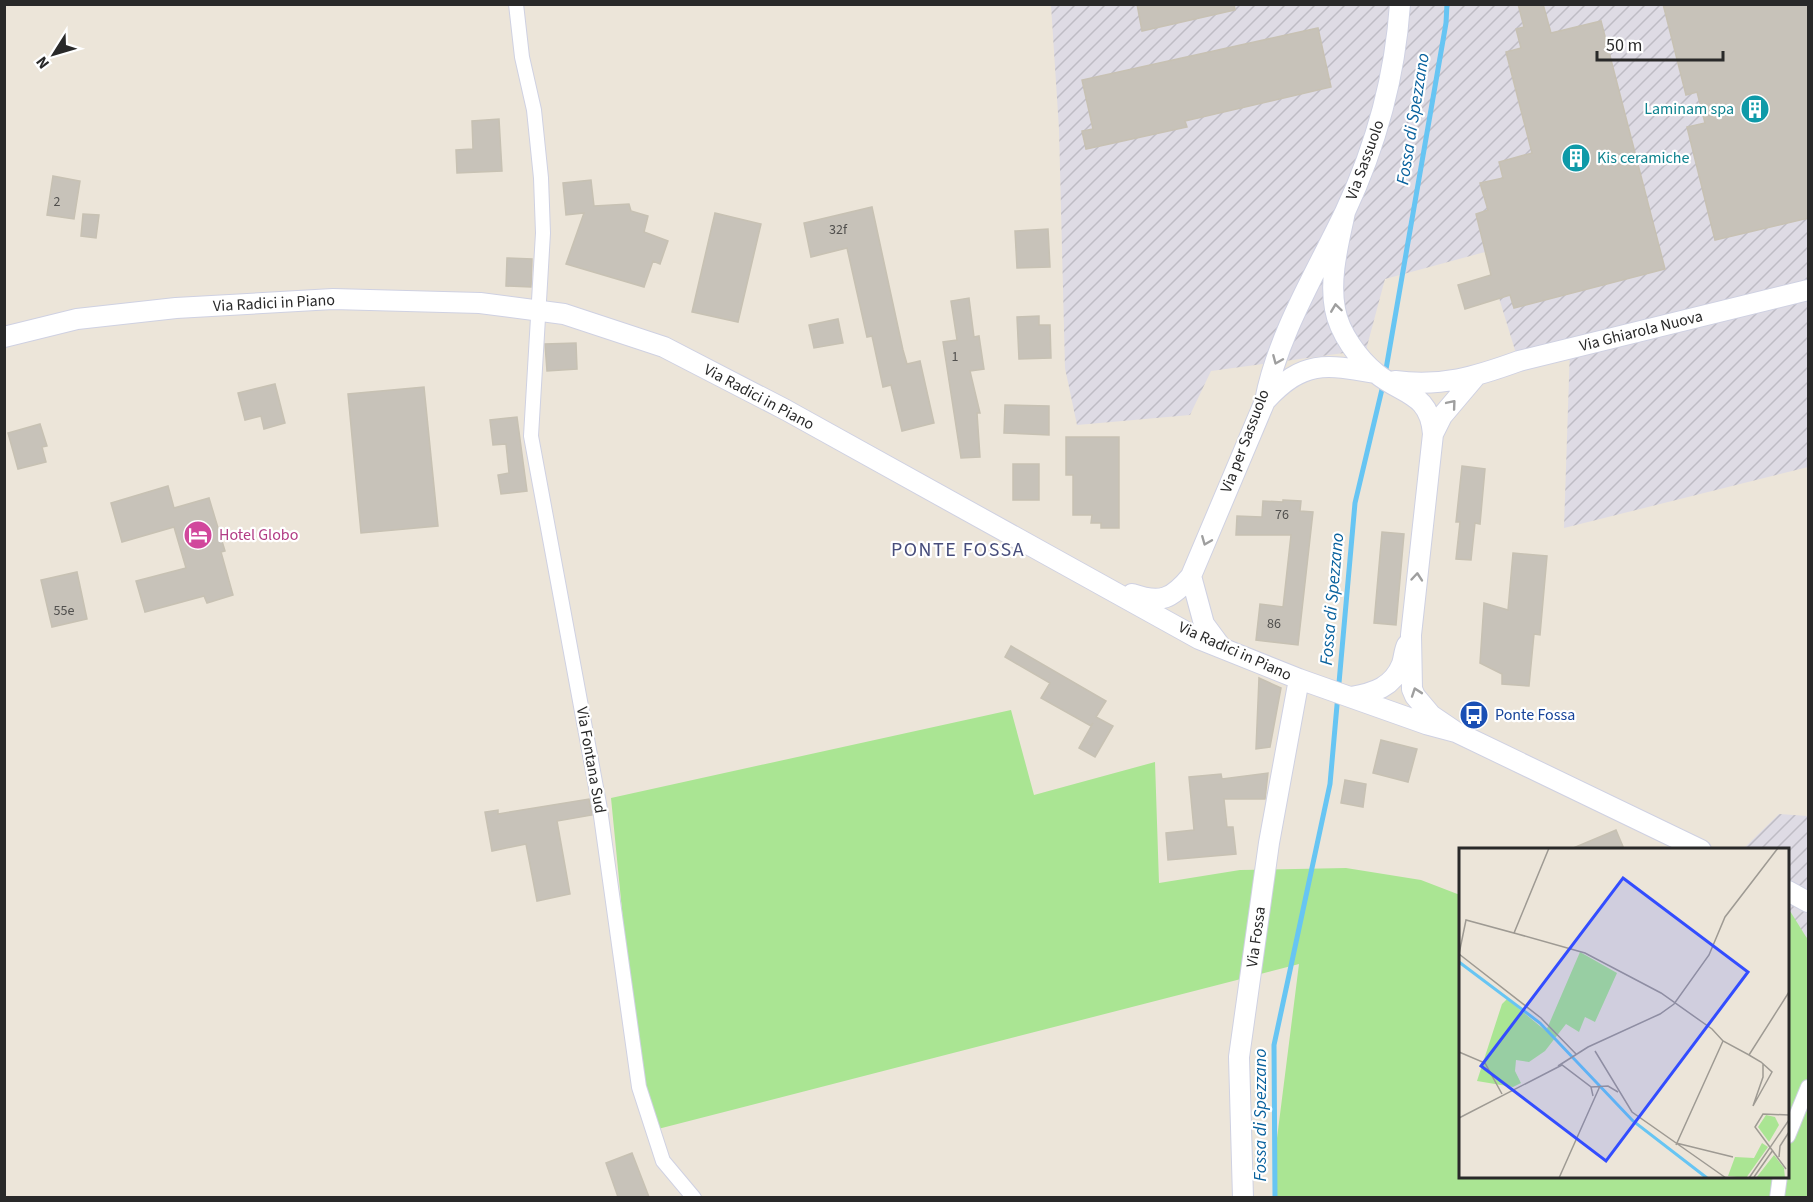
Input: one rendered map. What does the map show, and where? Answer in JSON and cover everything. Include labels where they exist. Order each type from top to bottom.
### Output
[{"type":"street","name":"Via Fontana Sud","points":[[516,4],[522,57],[534,111],[541,178],[543,233],[531,436],[600,809],[639,1087],[663,1161],[694,1197]]},
{"type":"street","name":"Via Sassuolo","points":[[1300,306],[1368,158],[1386,100],[1393,68],[1400,4]]},
{"type":"street","points":[[1345,212],[1335,261],[1334,306],[1344,335],[1370,371]]},
{"type":"street","name":"Via Ghiarola Nuova","points":[[1265,401],[1284,381],[1309,369],[1322,366],[1370,371],[1413,388],[1475,377],[1519,361],[1809,290]]},
{"type":"street","name":"Via Radici in Piano","points":[[4,337],[77,319],[176,308],[333,299],[480,303],[564,314],[664,347],[786,410],[1104,584],[1199,639],[1299,679],[1361,698],[1456,732]]},
{"type":"street","name":"Via per Sassuolo","points":[[1191,576],[1265,401],[1269,379],[1300,306]]},
{"type":"street","points":[[1475,377],[1442,416],[1433,434],[1411,635],[1415,696],[1431,715],[1456,732],[1699,848]]},
{"type":"street","points":[[1413,388],[1426,408],[1433,434]]},
{"type":"street","points":[[1104,584],[1146,599],[1164,599],[1179,591],[1191,576]]},
{"type":"street","points":[[1191,576],[1203,624],[1222,648]]},
{"type":"street","points":[[1361,698],[1382,689],[1392,681],[1402,663],[1411,635]]},
{"type":"street","name":"Via Fossa","points":[[1243,1197],[1239,1057],[1269,843],[1299,679]]},
{"type":"street","points":[[1789,1134],[1809,1087]]},
{"type":"street","points":[[1777,1197],[1780,1178]]},
{"type":"shaded area","points":[[1051,5],[1808,5],[1808,467],[1564,528],[1570,348],[1518,360],[1485,252],[1385,279],[1366,350],[1211,371],[1190,415],[1077,425],[1065,368],[1059,129]]},
{"type":"shaded area","points":[[1779,814],[1808,816],[1808,940],[1789,912],[1789,848],[1744,848]]},
{"type":"green space","points":[[1011,710],[1034,795],[1155,762],[1159,883],[1240,870],[1346,868],[1421,880],[1459,895],[1459,1178],[1789,1178],[1789,910],[1808,940],[1808,1197],[1277,1197],[1275,1154],[1299,964],[654,1130],[639,1083],[611,798]]},
{"type":"building","points":[[1137,4],[1234,4],[1235,10],[1142,31]]},
{"type":"building","name":"Kis ceramiche","points":[[1518,4],[1543,4],[1551,33],[1601,21],[1665,269],[1514,308],[1510,295],[1465,309],[1458,285],[1491,275],[1476,214],[1488,210],[1480,183],[1503,178],[1499,162],[1532,153],[1506,52],[1521,48],[1516,29],[1524,27]]},
{"type":"building","name":"Laminam spa","points":[[1663,4],[1809,4],[1809,218],[1715,240],[1687,127],[1705,123],[1697,92],[1686,95]]},
{"type":"building","points":[[1318,28],[1331,87],[1185,121],[1187,127],[1086,149],[1082,131],[1093,129],[1082,80]]},
{"type":"building","points":[[499,119],[502,171],[457,173],[456,150],[473,149],[472,121]]},
{"type":"building","points":[[53,176],[80,181],[74,219],[47,215]]},
{"type":"building","points":[[591,180],[594,206],[629,204],[631,211],[648,216],[644,232],[668,241],[660,264],[653,261],[644,287],[566,264],[584,213],[566,215],[563,183]]},
{"type":"building","points":[[872,207],[907,364],[920,361],[934,423],[902,431],[891,385],[883,387],[872,336],[867,337],[847,248],[811,257],[804,223]]},
{"type":"building","points":[[715,213],[761,224],[738,322],[692,312]]},
{"type":"building","points":[[83,214],[99,215],[96,238],[81,236]]},
{"type":"building","points":[[1048,229],[1050,267],[1017,268],[1015,231]]},
{"type":"building","points":[[507,258],[532,259],[531,287],[506,286]]},
{"type":"building","points":[[969,298],[974,337],[979,336],[984,369],[970,371],[980,413],[977,413],[980,457],[961,458],[943,342],[957,340],[951,301]]},
{"type":"building","points":[[1039,316],[1039,325],[1050,325],[1051,358],[1019,359],[1017,317]]},
{"type":"building","points":[[838,319],[843,343],[814,348],[809,325]]},
{"type":"building","points":[[576,343],[577,369],[547,371],[545,344]]},
{"type":"building","points":[[275,384],[285,423],[264,429],[261,416],[245,420],[238,393]]},
{"type":"building","points":[[424,387],[438,526],[361,533],[348,394]]},
{"type":"building","points":[[1005,405],[1049,406],[1049,435],[1004,433]]},
{"type":"building","points":[[517,417],[527,491],[501,494],[498,475],[509,473],[506,444],[493,445],[490,420]]},
{"type":"building","points":[[40,424],[47,446],[42,447],[46,462],[18,469],[8,433]]},
{"type":"building","points":[[1066,437],[1119,437],[1119,528],[1101,528],[1101,523],[1091,523],[1092,515],[1073,515],[1073,475],[1066,475]]},
{"type":"building","points":[[1013,464],[1039,464],[1039,500],[1013,500]]},
{"type":"building","points":[[1462,466],[1485,469],[1480,524],[1475,523],[1471,560],[1456,559],[1460,522],[1456,522]]},
{"type":"building","name":"Hotel Globo","points":[[168,486],[174,508],[209,498],[225,551],[221,552],[233,595],[207,603],[204,596],[145,612],[136,581],[186,568],[174,527],[122,542],[111,503]]},
{"type":"building","points":[[1283,500],[1301,501],[1300,511],[1313,512],[1298,645],[1256,640],[1260,604],[1283,607],[1291,535],[1236,535],[1237,516],[1262,517],[1263,501],[1283,502]]},
{"type":"building","points":[[1382,532],[1404,534],[1396,625],[1374,623]]},
{"type":"building","points":[[1513,553],[1547,556],[1540,635],[1534,634],[1529,686],[1502,684],[1502,674],[1480,663],[1484,603],[1508,610]]},
{"type":"building","points":[[77,572],[87,619],[52,627],[41,580]]},
{"type":"building","points":[[1011,646],[1106,701],[1096,717],[1113,726],[1095,757],[1079,748],[1093,723],[1091,726],[1041,698],[1050,683],[1005,657]]},
{"type":"building","points":[[1259,678],[1281,688],[1270,747],[1256,749]]},
{"type":"building","points":[[1381,740],[1417,749],[1408,782],[1373,773]]},
{"type":"building","points":[[1268,773],[1265,799],[1224,799],[1227,827],[1233,827],[1236,854],[1168,860],[1166,833],[1194,830],[1189,777],[1221,774],[1222,779]]},
{"type":"building","points":[[1345,780],[1366,784],[1363,807],[1341,803]]},
{"type":"building","points":[[589,799],[592,815],[557,821],[570,894],[537,901],[526,844],[492,851],[485,812],[498,810],[498,814]]},
{"type":"building","points":[[1616,830],[1624,848],[1573,848]]},
{"type":"building","points":[[632,1153],[649,1197],[618,1197],[606,1163]]},
{"type":"waterway","name":"Fossa di Spezzano","points":[[1385,375],[1446,23],[1447,4]]},
{"type":"waterway","name":"Fossa di Spezzano","points":[[1275,1198],[1274,1045],[1330,784],[1355,503],[1383,385]]},
{"type":"place","name":"Laminam spa","points":[[1755,109]]},
{"type":"place","name":"Kis ceramiche","points":[[1576,158]]},
{"type":"place","name":"Hotel Globo","points":[[198,535]]},
{"type":"place","name":"Ponte Fossa","points":[[1474,715]]},
{"type":"district","name":"PONTE FOSSA","points":[[958,550]]}]
